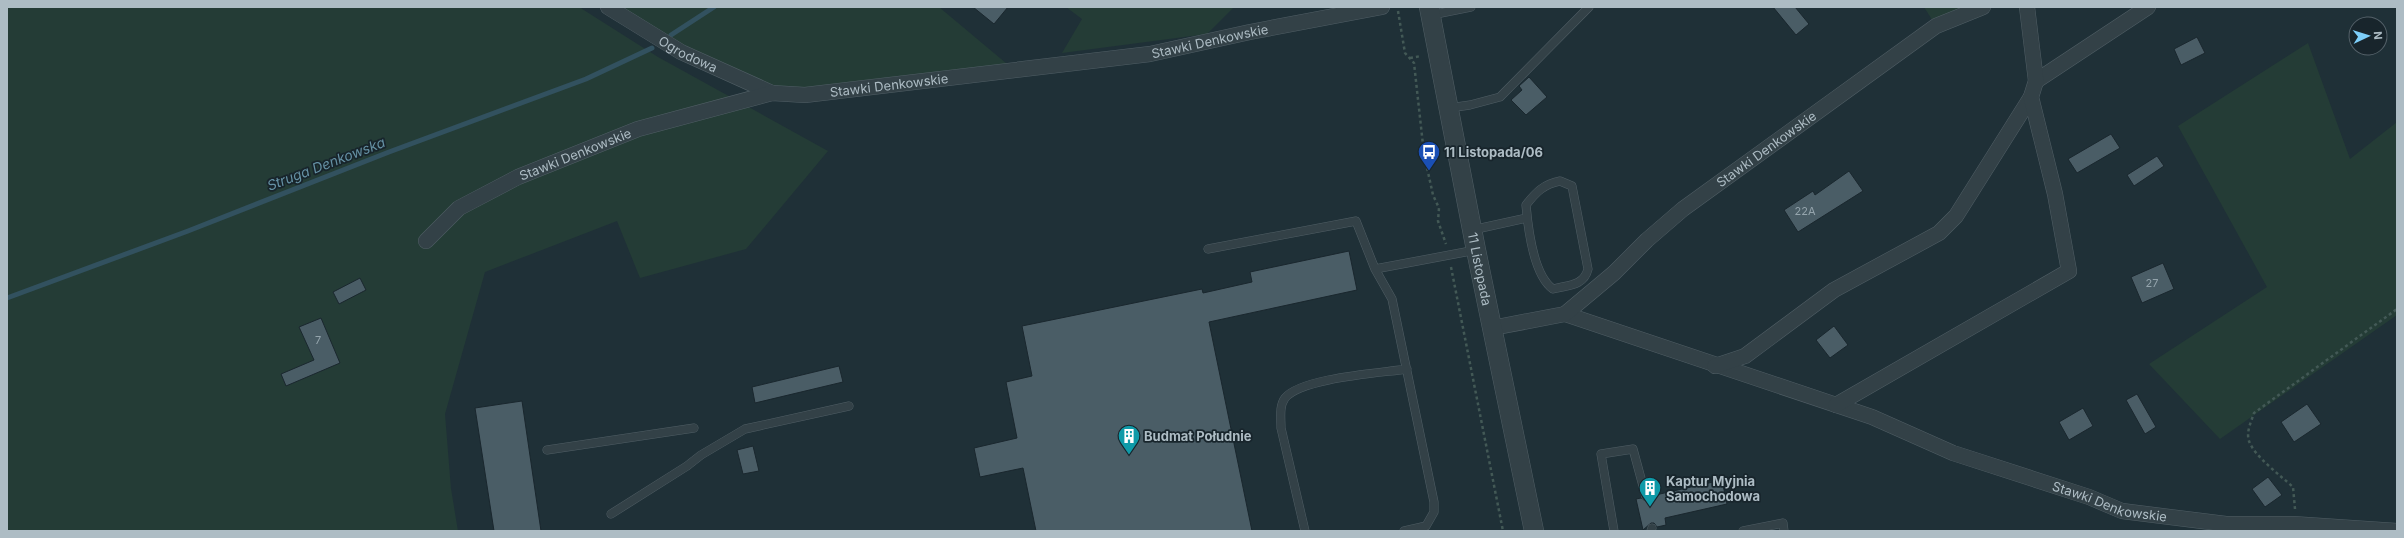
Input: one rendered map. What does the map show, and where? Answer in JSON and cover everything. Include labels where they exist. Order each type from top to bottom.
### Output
[{"type":"street","name":"Ogrodowa","points":[[608,7],[681,52],[772,93]]},
{"type":"street","name":"Stawki Denkowskie","points":[[426,241],[459,208],[518,177],[638,129],[772,93],[805,95],[1150,54],[1250,32],[1382,7]]},
{"type":"street","name":"Stawki Denkowskie","points":[[1492,328],[1565,314],[1614,273],[1647,240],[1683,209],[1936,26],[1983,7]]},
{"type":"street","points":[[1715,366],[1745,356],[1834,290],[1939,233],[1956,216],[2031,97],[2036,81],[2027,7]]},
{"type":"street","points":[[2036,81],[2148,7]]},
{"type":"street","name":"11 Listopada","points":[[1430,11],[1472,230],[1534,531]]},
{"type":"street","points":[[1836,405],[2069,271],[2055,194],[2031,97]]},
{"type":"street","name":"Stawki Denkowskie","points":[[1565,314],[1715,366],[1836,405],[1872,418],[1954,453],[2089,497],[2122,511],[2226,524],[2293,524],[2397,531]]},
{"type":"lane","points":[[1430,11],[1472,7]]},
{"type":"lane","points":[[1448,108],[1470,105],[1500,96],[1589,7]]},
{"type":"lane","points":[[1560,181],[1572,186],[1588,269],[1586,277],[1579,283],[1553,289],[1545,284],[1538,270],[1527,218],[1526,205],[1535,194],[1548,184],[1560,181]]},
{"type":"lane","points":[[1472,230],[1527,218]]},
{"type":"lane","points":[[1208,249],[1356,221],[1375,270],[1392,299],[1434,512],[1426,526],[1404,531]]},
{"type":"lane","points":[[1375,270],[1476,250]]},
{"type":"lane","points":[[1304,531],[1281,428],[1280,411],[1285,398],[1308,384],[1407,369]]},
{"type":"lane","points":[[611,514],[687,466],[701,455],[745,429],[849,406]]},
{"type":"lane","points":[[547,450],[694,428]]},
{"type":"lane","points":[[1614,531],[1601,454],[1633,449],[1646,497]]},
{"type":"lane","points":[[1743,531],[1783,523],[1784,531]]},
{"type":"path","points":[[2293,524],[2295,505],[2293,487],[2257,453],[2249,441],[2249,429],[2254,413],[2397,309]]},
{"type":"green space","points":[[7,7],[579,7],[658,57],[828,151],[746,249],[640,278],[617,221],[485,272],[445,414],[451,489],[458,531],[7,531]]},
{"type":"green space","points":[[608,7],[939,7],[1013,69],[772,93]]},
{"type":"green space","points":[[1066,7],[1234,7],[1207,34],[1062,53],[1082,19]]},
{"type":"green space","points":[[1924,7],[1983,7],[1936,26]]},
{"type":"green space","points":[[2308,43],[2350,159],[2397,122],[2397,315],[2220,439],[2149,364],[2267,287],[2178,126]]},
{"type":"building","points":[[973,7],[1008,7],[994,24]]},
{"type":"building","points":[[1773,7],[1795,7],[1809,24],[1796,35]]},
{"type":"building","points":[[2197,37],[2205,53],[2181,65],[2174,49]]},
{"type":"building","points":[[1529,77],[1547,97],[1526,115],[1511,100],[1522,90],[1519,86]]},
{"type":"building","points":[[2111,134],[2120,148],[2077,173],[2068,159]]},
{"type":"building","points":[[2157,156],[2164,166],[2134,186],[2127,175]]},
{"type":"building","points":[[1849,171],[1863,191],[1798,232],[1784,210],[1813,191],[1815,195]]},
{"type":"building","name":"Budmat Południe","points":[[1349,251],[1357,290],[1209,322],[1252,531],[1036,531],[1023,468],[980,477],[974,448],[1017,438],[1006,382],[1032,376],[1022,326],[1202,289],[1203,293],[1252,282],[1250,272]]},
{"type":"building","points":[[2163,263],[2174,289],[2142,303],[2131,277]]},
{"type":"building","points":[[360,278],[366,290],[339,304],[333,292]]},
{"type":"building","points":[[321,318],[340,363],[286,386],[281,374],[314,360],[299,327]]},
{"type":"building","points":[[1834,326],[1848,345],[1830,358],[1816,340]]},
{"type":"building","points":[[839,366],[843,382],[755,403],[752,387]]},
{"type":"building","points":[[2137,394],[2156,427],[2145,434],[2126,400]]},
{"type":"building","points":[[522,401],[541,531],[494,531],[475,408]]},
{"type":"building","points":[[2307,404],[2321,424],[2294,442],[2281,422]]},
{"type":"building","points":[[2083,408],[2093,426],[2069,440],[2059,422]]},
{"type":"building","points":[[753,446],[759,471],[743,474],[737,450]]},
{"type":"building","points":[[2268,477],[2282,495],[2265,507],[2252,489]]},
{"type":"building","points":[[1722,480],[1727,504],[1665,518],[1666,525],[1657,527],[1654,523],[1651,523],[1643,530],[1636,499],[1641,498],[1647,502],[1651,496]]},
{"type":"waterway","name":"Struga Denkowska","points":[[671,35],[714,7]]},
{"type":"waterway","name":"Struga Denkowska","points":[[7,298],[188,231],[389,152],[586,79],[652,48]]},
{"type":"place","name":"11 Listopada/06","points":[[1429,172]]},
{"type":"place","name":"Budmat Południe","points":[[1129,456]]},
{"type":"place","name":"Kaptur Myjnia Samochodowa","points":[[1650,508]]}]
